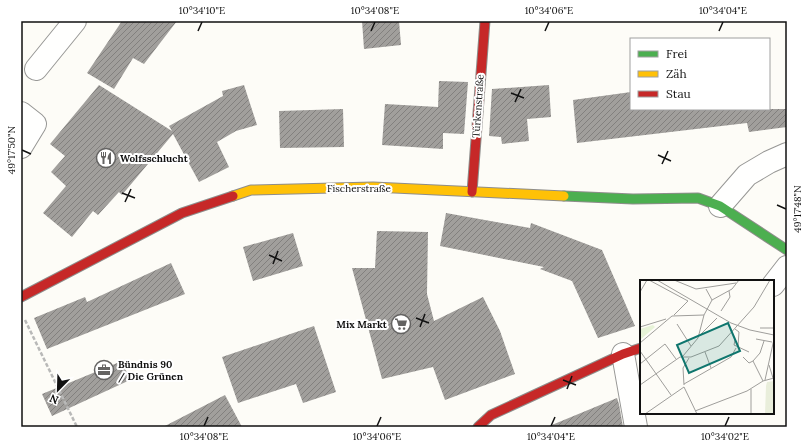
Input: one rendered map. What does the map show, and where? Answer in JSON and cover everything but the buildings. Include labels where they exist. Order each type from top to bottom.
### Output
[{"type":"street","points":[[36,69],[75,21]]},
{"type":"street","name":"Türkenstraße","points":[[472,192],[485,21]]},
{"type":"street","points":[[21,147],[28,118]]},
{"type":"street","points":[[720,206],[747,176],[768,162],[787,154]]},
{"type":"street","name":"Fischerstraße","points":[[21,297],[182,213],[251,190],[373,187],[633,199],[698,198],[720,206],[787,250]]},
{"type":"street","points":[[774,284],[787,267]]},
{"type":"street","points":[[478,427],[490,414],[632,351],[636,427]]},
{"type":"path","points":[[23,316],[77,427]]},
{"type":"traffic: fast","points":[[564,196],[633,199],[698,198],[720,206],[787,250]]},
{"type":"traffic: slow","points":[[233,196],[251,190],[373,187],[564,196]]},
{"type":"traffic: jam","points":[[472,192],[485,21]]},
{"type":"traffic: jam","points":[[21,297],[182,213],[233,196]]},
{"type":"traffic: jam","points":[[478,427],[491,415],[623,354],[640,348]]},
{"type":"place","name":"Wolfsschlucht","points":[[106,158]]},
{"type":"place","name":"Mix Markt","points":[[401,324]]},
{"type":"place","name":"Bündnis 90 / Die Grünen","points":[[104,370]]}]
